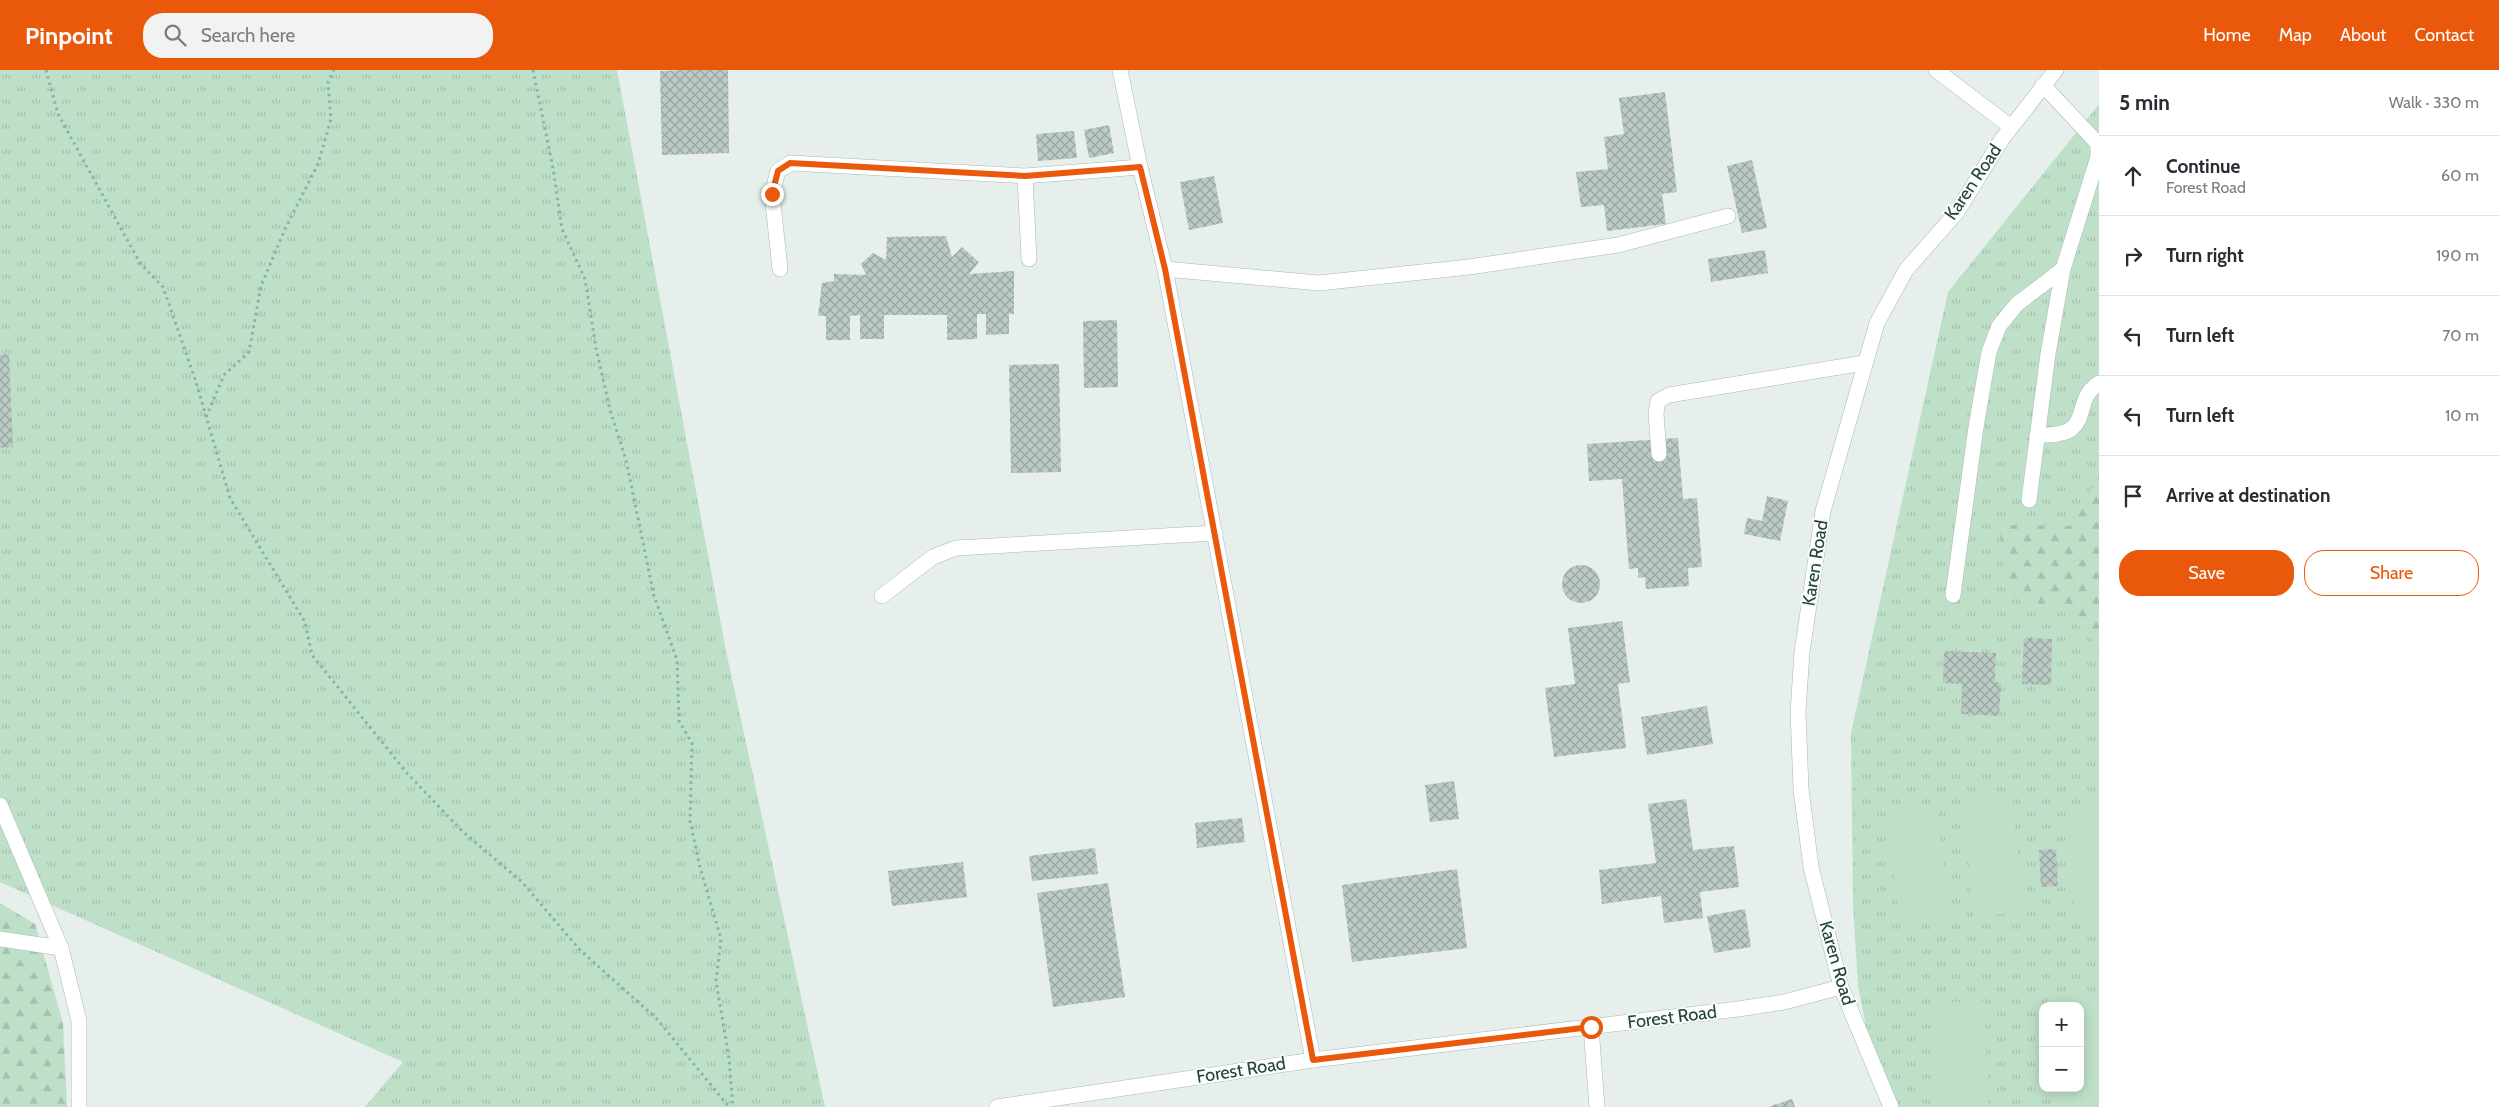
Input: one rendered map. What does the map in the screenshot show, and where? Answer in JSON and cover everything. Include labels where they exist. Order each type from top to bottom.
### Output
[{"type":"street","points":[[1120,70],[1140,167],[1165,269],[1313,1060]]},
{"type":"street","points":[[1936,70],[2011,127]]},
{"type":"street","name":"Karen Road","points":[[1891,1107],[1841,987],[1811,867],[1801,789],[1798,712],[1802,652],[1823,511],[1877,322],[1906,270],[1957,212],[2011,127],[2056,70]]},
{"type":"street","points":[[2029,500],[2048,354],[2063,269],[2098,157],[2098,144],[2043,85]]},
{"type":"street","points":[[780,269],[772,194],[778,171],[790,163],[1025,176],[1140,167]]},
{"type":"street","points":[[1025,176],[1029,259]]},
{"type":"street","points":[[1165,269],[1318,283],[1469,267],[1618,245],[1728,216]]},
{"type":"street","points":[[1953,595],[1976,427],[1989,352],[1999,326],[2017,304],[2063,269]]},
{"type":"street","points":[[1659,454],[1656,413],[1658,401],[1669,395],[1864,363]]},
{"type":"street","points":[[2038,435],[2059,436],[2075,431],[2084,422],[2089,394],[2099,383]]},
{"type":"street","points":[[882,596],[933,557],[956,548],[1215,533]]},
{"type":"street","points":[[0,805],[61,948],[79,1022],[79,1107]]},
{"type":"street","points":[[0,939],[61,948]]},
{"type":"street","name":"Forest Road","points":[[997,1107],[1313,1060],[1738,1009],[1784,1002],[1841,987]]},
{"type":"street","points":[[1591,1027],[1597,1107]]},
{"type":"path","points":[[46,70],[58,114],[140,263],[162,287],[206,418],[230,498],[305,622],[312,655],[406,772],[462,831],[522,882],[580,950],[657,1019],[729,1107]]},
{"type":"path","points":[[206,418],[224,375],[249,352],[261,286],[285,229],[318,164],[331,119],[328,82],[334,70]]},
{"type":"path","points":[[533,70],[553,168],[562,229],[585,279],[596,348],[610,410],[626,460],[654,596],[677,660],[679,721],[692,743],[690,821],[700,867],[721,938],[716,981],[729,1058],[733,1107]]},
{"type":"green space","points":[[0,70],[617,70],[726,651],[825,1107],[365,1107],[403,1062],[0,882]]},
{"type":"green space","points":[[2099,104],[2099,1107],[1895,1107],[1873,1061],[1858,986],[1853,905],[1851,733],[1948,292]]},
{"type":"green space","points":[[2099,476],[2099,652],[2093,640],[2062,609],[2007,596],[1999,525],[2070,526]]},
{"type":"green space","points":[[2012,796],[2024,911],[1974,917],[1962,800]]},
{"type":"green space","points":[[1937,804],[1949,918],[1899,924],[1887,808]]},
{"type":"green space","points":[[2069,805],[2099,805],[2099,916],[2074,916]]},
{"type":"green space","points":[[0,903],[35,924],[63,1023],[67,1107],[0,1107]]},
{"type":"green space","points":[[2099,997],[2099,1107],[2053,1107],[2052,1092],[2084,1092],[2084,1002],[2049,1002],[2049,998]]},
{"type":"green space","points":[[1984,1001],[1989,1107],[1938,1107],[1934,1003]]},
{"type":"building","points":[[728,70],[729,153],[662,155],[660,71]]},
{"type":"building","points":[[1665,92],[1677,192],[1662,194],[1666,224],[1607,231],[1604,205],[1581,207],[1576,172],[1608,169],[1604,137],[1624,134],[1619,98]]},
{"type":"building","points":[[1109,125],[1114,153],[1089,158],[1084,130]]},
{"type":"building","points":[[1074,131],[1077,158],[1038,161],[1036,134]]},
{"type":"building","points":[[1752,160],[1767,228],[1742,233],[1727,166]]},
{"type":"building","points":[[1214,176],[1223,223],[1189,230],[1180,182]]},
{"type":"building","points":[[946,236],[952,257],[962,247],[979,262],[969,274],[1014,271],[1014,314],[1009,314],[1009,334],[986,335],[986,314],[977,314],[977,339],[947,340],[947,315],[884,315],[884,339],[860,339],[860,315],[850,316],[850,340],[826,340],[826,316],[818,316],[822,283],[834,281],[834,274],[866,275],[861,264],[873,253],[886,260],[887,237]]},
{"type":"building","points":[[1765,250],[1768,273],[1711,282],[1708,259]]},
{"type":"building","points":[[1117,320],[1118,387],[1084,388],[1083,321]]},
{"type":"building","points":[[9,354],[13,447],[0,448],[0,355]]},
{"type":"building","points":[[1059,364],[1061,472],[1011,473],[1009,365]]},
{"type":"building","points":[[1678,438],[1683,499],[1697,498],[1702,567],[1688,568],[1689,586],[1646,589],[1645,577],[1638,578],[1638,568],[1629,569],[1622,479],[1589,481],[1587,444]]},
{"type":"building","points":[[1767,496],[1788,501],[1780,541],[1744,534],[1747,518],[1762,521]]},
{"type":"building","points":[[1581,565],[1588,566],[1594,571],[1599,577],[1599,591],[1594,597],[1588,602],[1581,603],[1574,602],[1568,597],[1563,591],[1562,584],[1563,577],[1568,571],[1574,566]]},
{"type":"building","points":[[1622,621],[1630,682],[1618,684],[1626,748],[1554,757],[1545,688],[1575,684],[1568,628]]},
{"type":"building","points":[[2024,638],[2052,639],[2051,685],[2022,684]]},
{"type":"building","points":[[1944,651],[1996,653],[1995,682],[2001,683],[1999,716],[1961,714],[1962,684],[1943,683]]},
{"type":"building","points":[[1707,706],[1713,744],[1647,755],[1641,717]]},
{"type":"building","points":[[1454,781],[1459,819],[1430,822],[1425,785]]},
{"type":"building","points":[[1686,799],[1693,850],[1734,846],[1739,887],[1700,892],[1703,918],[1664,923],[1661,896],[1602,904],[1599,870],[1656,863],[1648,804]]},
{"type":"building","points":[[1242,818],[1245,842],[1197,848],[1195,823]]},
{"type":"building","points":[[1095,848],[1098,874],[1032,881],[1029,856]]},
{"type":"building","points":[[2056,849],[2058,886],[2041,887],[2039,850]]},
{"type":"building","points":[[963,862],[967,897],[892,906],[888,871]]},
{"type":"building","points":[[1457,869],[1467,948],[1352,962],[1342,885]]},
{"type":"building","points":[[1108,883],[1125,997],[1053,1007],[1037,893]]},
{"type":"building","points":[[1745,909],[1751,947],[1714,953],[1707,916]]},
{"type":"building","points":[[1792,1099],[1795,1107],[1768,1107]]},
{"type":"route","points":[[772,194],[778,171],[790,163],[1025,176],[1140,167],[1165,269],[1313,1060],[1591,1027]]}]
